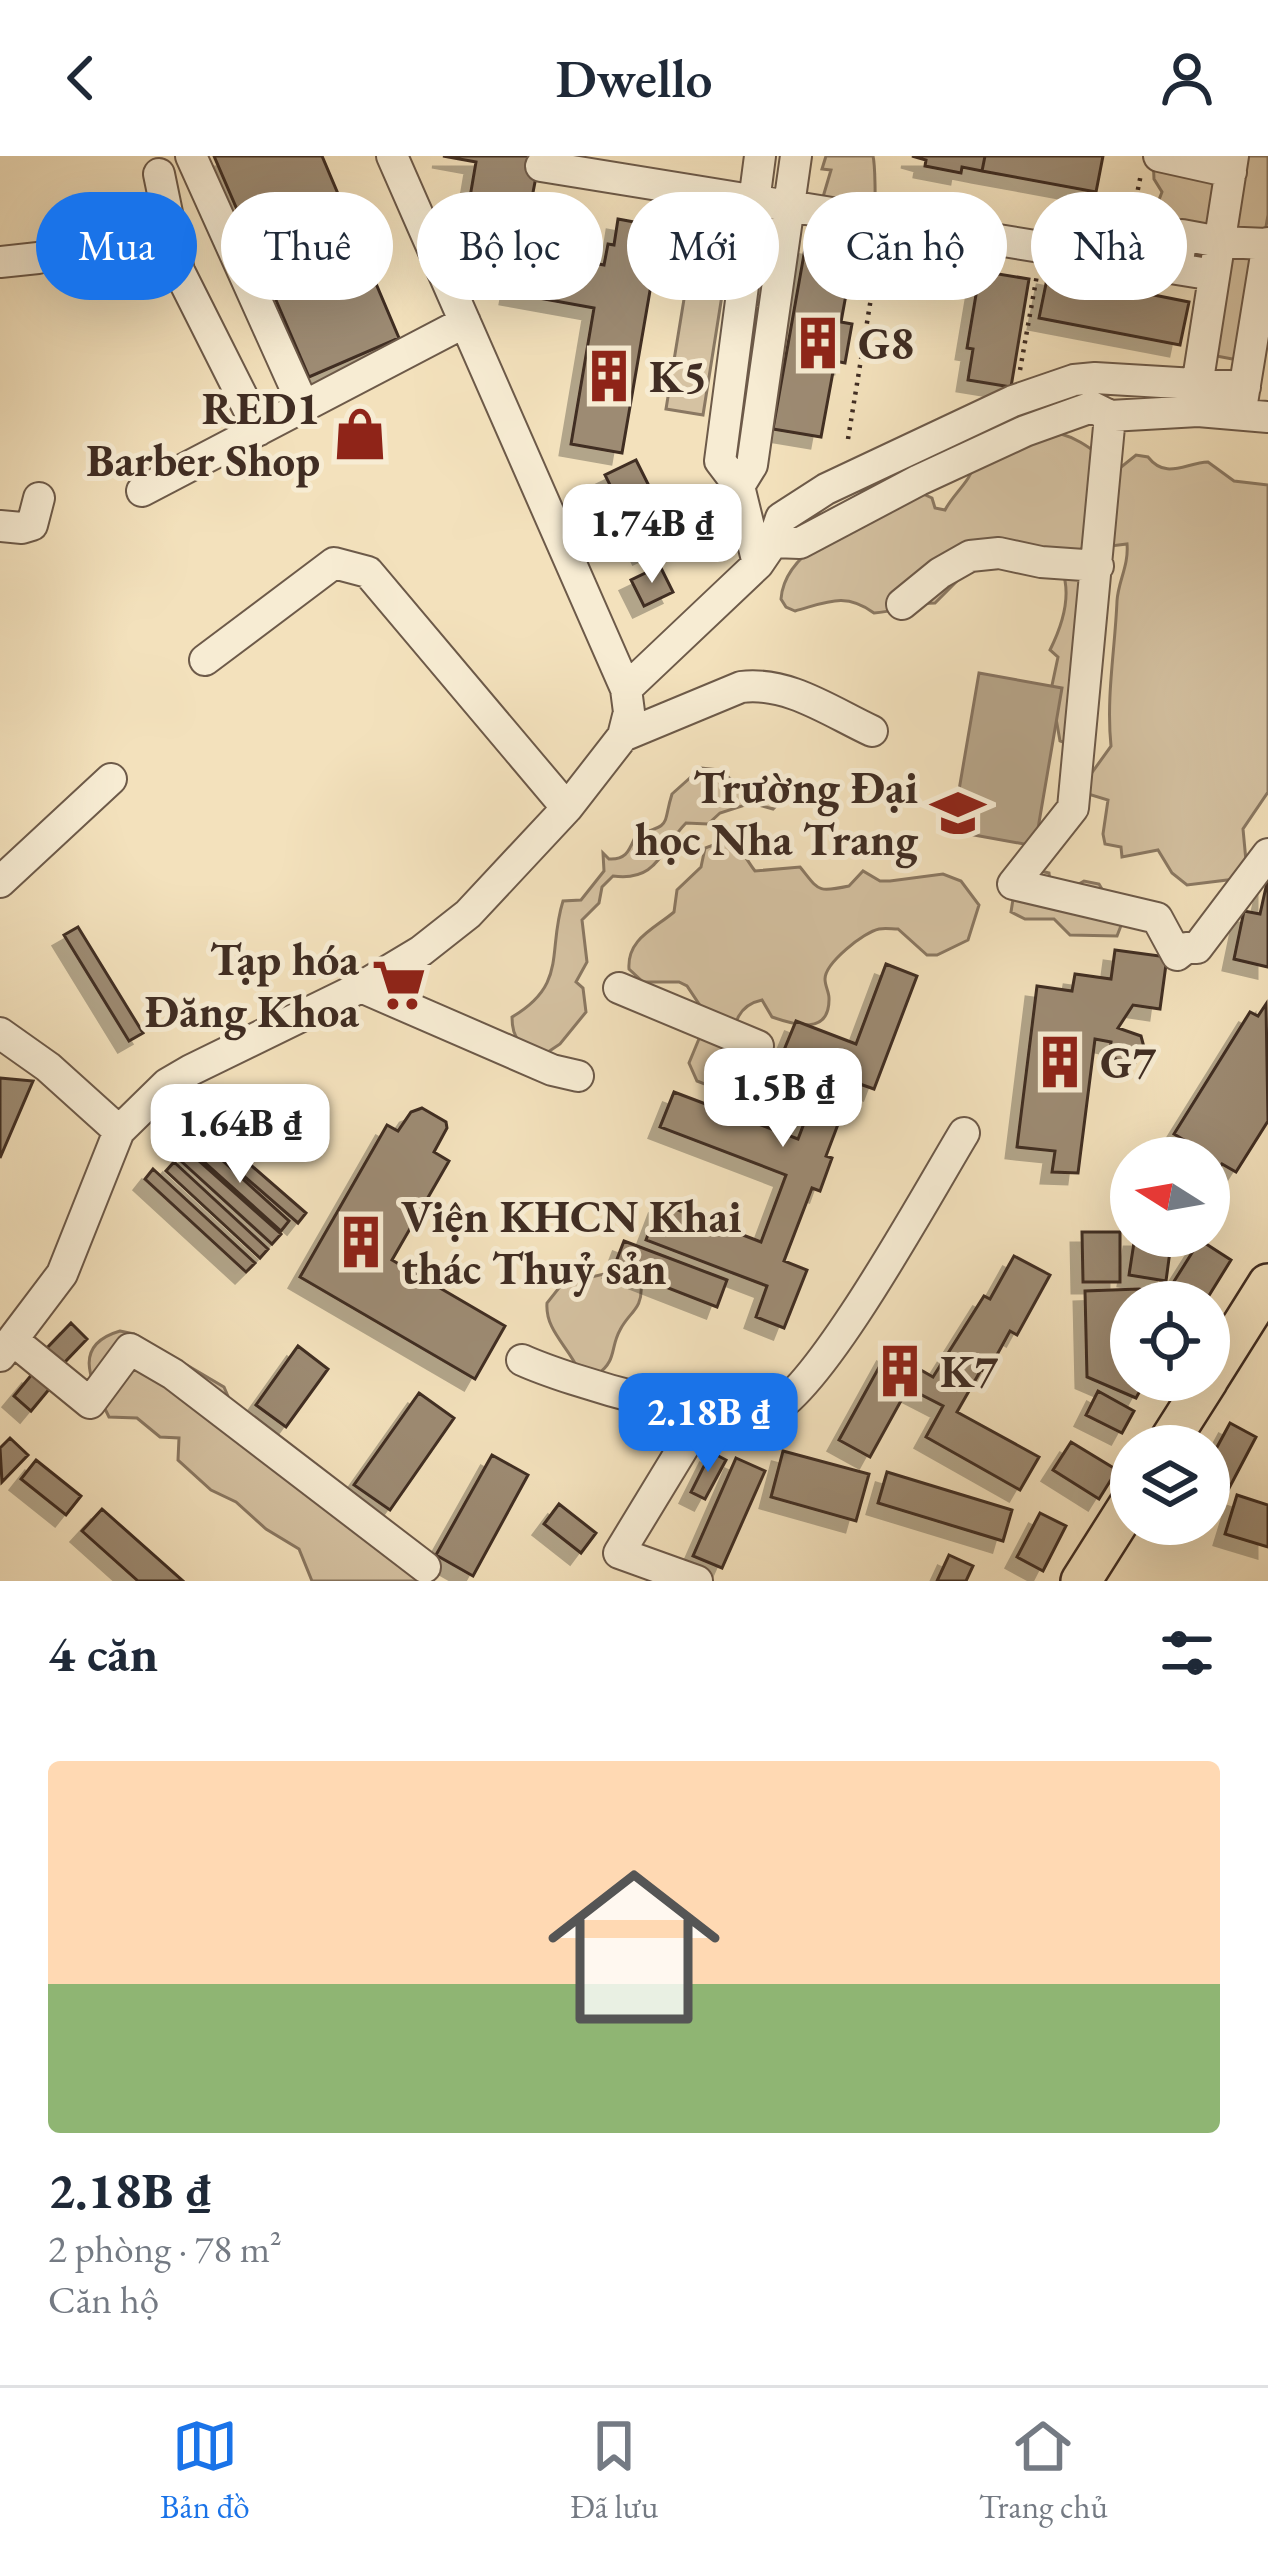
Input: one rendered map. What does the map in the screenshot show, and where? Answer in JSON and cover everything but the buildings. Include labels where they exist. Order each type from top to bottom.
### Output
[{"type":"main road","points":[[1230,1344],[1268,1284]]},
{"type":"main road","points":[[1081,1581],[1110,1535]]},
{"type":"street","points":[[191,156],[304,407]]},
{"type":"street","points":[[392,156],[626,688],[629,712],[623,736],[567,808],[468,914],[421,951],[361,987],[167,1084],[119,1131],[62,1274],[7,1348],[90,1403],[130,1349],[173,1374],[425,1567]]},
{"type":"street","points":[[755,192],[760,156]]},
{"type":"street","points":[[739,486],[752,465],[796,156]]},
{"type":"street","points":[[1159,156],[1232,164],[1197,386]]},
{"type":"street","points":[[541,166],[694,192]]},
{"type":"street","points":[[159,174],[179,271],[259,430]]},
{"type":"street","points":[[779,206],[1031,246]]},
{"type":"street","points":[[1187,236],[1268,244],[1251,405]]},
{"type":"street","points":[[0,262],[36,258]]},
{"type":"street","points":[[1187,270],[1214,275]]},
{"type":"street","points":[[741,300],[720,461],[739,486],[766,553]]},
{"type":"street","points":[[142,491],[465,322]]},
{"type":"street","points":[[626,688],[766,553],[781,518],[826,489],[1016,390],[1074,380],[1099,400],[1251,405]]},
{"type":"street","points":[[766,553],[800,543],[847,514],[1099,400],[1197,386],[1251,405]]},
{"type":"street","points":[[1016,390],[1025,431]]},
{"type":"street","points":[[1099,400],[1097,566],[1073,808],[1013,884],[1157,918],[1177,955],[1186,948],[1197,948],[1268,854]]},
{"type":"street","points":[[0,526],[32,525],[38,497]]},
{"type":"street","points":[[902,604],[970,556],[999,553],[1097,566]]},
{"type":"street","points":[[205,660],[334,563],[368,572],[567,808]]},
{"type":"street","points":[[623,736],[741,687],[761,685],[782,688],[872,731]]},
{"type":"street","points":[[0,882],[111,779]]},
{"type":"street","points":[[361,987],[552,1070],[578,1076]]},
{"type":"street","points":[[619,988],[758,1046]]},
{"type":"street","points":[[0,1033],[48,1067],[119,1131]]},
{"type":"street","points":[[522,1360],[655,1401],[735,1416],[772,1411],[819,1367],[964,1133]]},
{"type":"street","points":[[689,1438],[612,1567],[697,1581]]},
{"type":"path","points":[[1137,192],[1144,156]]},
{"type":"path","points":[[848,439],[870,300]]},
{"type":"path","points":[[1016,390],[1032,300]]},
{"type":"shaded area","points":[[826,156],[873,156],[875,192],[824,192],[831,170],[822,169]]},
{"type":"shaded area","points":[[1153,156],[1268,156],[1268,215],[1243,361],[1190,351],[1199,288],[1187,281],[1187,192],[1162,192],[1154,179]]},
{"type":"shaded area","points":[[684,300],[721,300],[703,415],[666,409]]},
{"type":"shaded area","points":[[1061,434],[1120,468],[1136,455],[1169,469],[1208,462],[1234,481],[1268,485],[1268,792],[1243,829],[1246,861],[1235,879],[1187,885],[1172,873],[1158,850],[1122,857],[1121,847],[1105,844],[1108,800],[1088,794],[1091,774],[1111,746],[1117,601],[1127,544],[1110,546],[1068,744],[1060,741],[1051,690],[1058,657],[1050,650],[1066,600],[1062,570],[988,565],[961,577],[935,603],[874,613],[845,601],[795,611],[781,599],[786,579],[798,561],[836,533],[923,494],[932,498],[935,508],[945,510],[975,463]]},
{"type":"shaded area","points":[[979,673],[1062,688],[1035,846],[952,831]]},
{"type":"shaded area","points":[[701,768],[719,770],[747,792],[765,786],[783,791],[783,799],[773,809],[751,803],[720,813],[708,824],[686,823],[649,869],[628,877],[613,876],[602,887],[599,903],[582,920],[587,962],[576,982],[583,988],[586,1012],[560,1044],[545,1054],[525,1045],[514,1032],[512,1017],[530,1005],[549,979],[563,901],[581,900],[604,871],[603,853],[609,859],[620,858],[636,835],[661,826],[672,794]]},
{"type":"shaded area","points":[[716,844],[736,848],[755,871],[800,867],[824,889],[849,886],[863,871],[880,881],[943,874],[961,881],[979,905],[968,940],[937,955],[927,955],[898,929],[872,931],[855,942],[827,972],[828,1010],[817,1023],[800,1025],[772,1017],[762,1000],[748,1006],[734,1027],[726,1066],[707,1085],[697,1081],[689,1063],[701,1034],[703,1010],[687,986],[643,982],[629,969],[637,942],[674,912],[677,890],[701,867],[705,848]]},
{"type":"shaded area","points":[[1041,871],[1049,873],[1050,881],[1070,889],[1084,881],[1099,884],[1122,923],[1117,936],[1070,935],[1054,919],[1025,919],[1011,912],[1014,893]]},
{"type":"shaded area","points":[[608,1273],[641,1286],[640,1300],[620,1330],[604,1369],[598,1374],[579,1371],[553,1330],[547,1303],[562,1284]]},
{"type":"shaded area","points":[[120,1331],[134,1334],[224,1387],[236,1415],[421,1581],[312,1581],[299,1549],[266,1529],[236,1502],[211,1490],[178,1460],[179,1438],[160,1437],[137,1418],[109,1417],[92,1379],[90,1356],[104,1338]]},
{"type":"place","name":"G8","points":[[818,343]]},
{"type":"place","name":"K5","points":[[609,376]]},
{"type":"place","name":"RED1 Barber Shop","points":[[360,434]]},
{"type":"place","name":"Trường Đại học Nha Trang","points":[[958,813]]},
{"type":"place","name":"Tạp hóa Đăng Khoa","points":[[399,985]]},
{"type":"place","name":"G7","points":[[1060,1062]]},
{"type":"place","name":"Viện KHCN Khai thác Thuỷ sản","points":[[361,1242]]},
{"type":"place","name":"K7","points":[[900,1371]]}]
